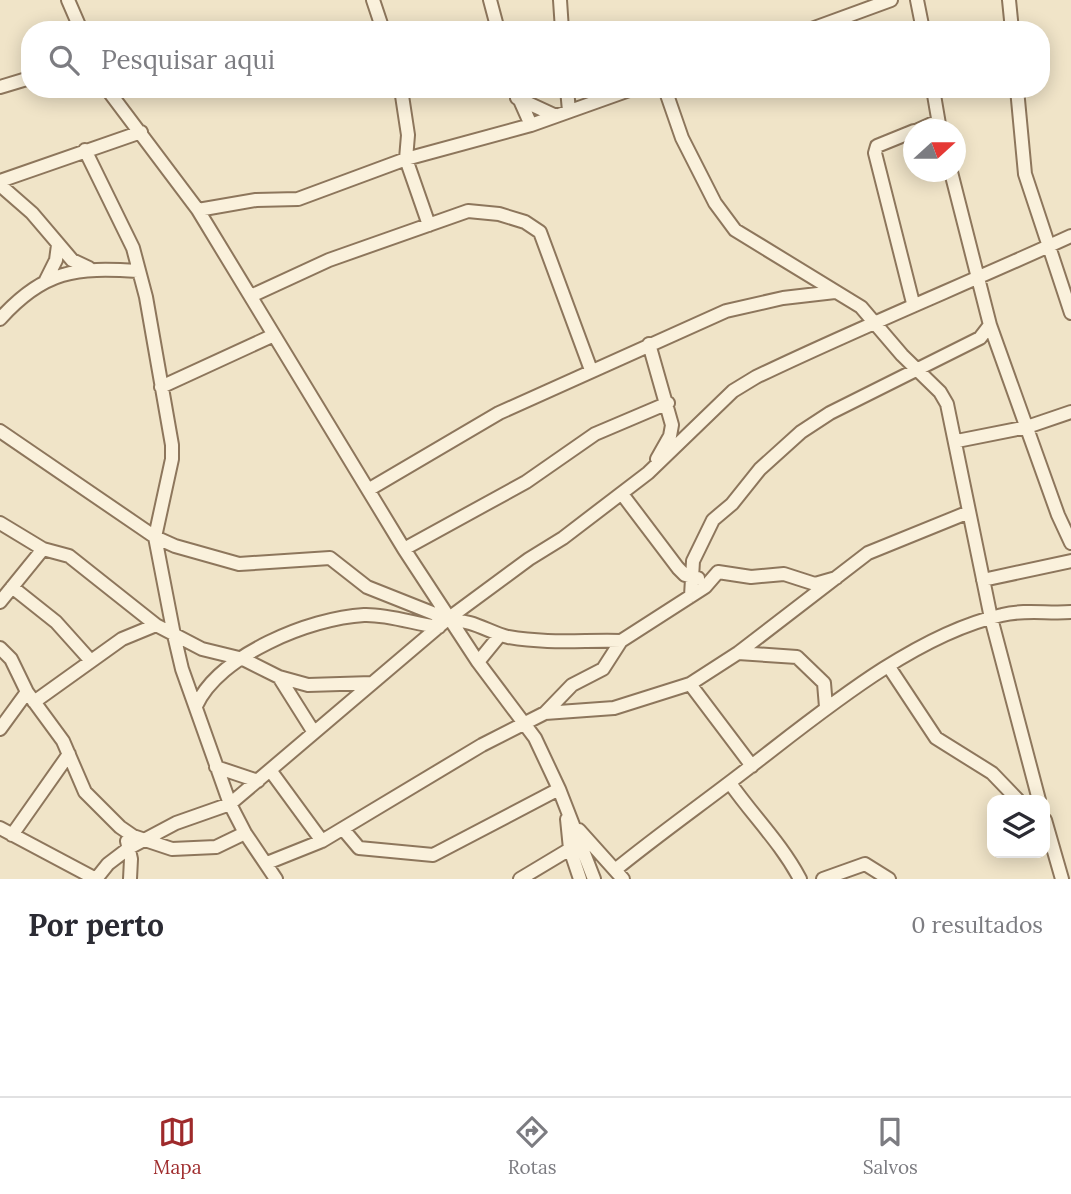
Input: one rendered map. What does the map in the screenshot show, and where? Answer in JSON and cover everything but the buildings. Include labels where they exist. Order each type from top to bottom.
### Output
[{"type":"street","points":[[69,0],[77,21]]},
{"type":"street","points":[[373,0],[380,21]]},
{"type":"street","points":[[490,0],[496,21]]},
{"type":"street","points":[[560,0],[561,21]]},
{"type":"street","points":[[834,21],[891,0]]},
{"type":"street","points":[[916,0],[921,21]]},
{"type":"street","points":[[1009,0],[1011,21]]},
{"type":"street","points":[[0,87],[21,81]]},
{"type":"street","points":[[114,98],[198,209],[446,622],[526,724],[559,789],[594,879]]},
{"type":"street","points":[[402,98],[408,135],[406,159],[429,225]]},
{"type":"street","points":[[518,98],[531,125]]},
{"type":"street","points":[[526,98],[562,113]]},
{"type":"street","points":[[562,113],[565,98]]},
{"type":"street","points":[[198,209],[256,200],[298,199],[406,159],[531,125],[606,98]]},
{"type":"street","points":[[668,98],[682,138],[715,203],[735,230],[861,307],[944,398],[957,441],[991,618],[1039,795]]},
{"type":"street","points":[[934,98],[938,119]]},
{"type":"street","points":[[1018,98],[1025,174],[1071,313]]},
{"type":"street","points":[[89,268],[72,260],[32,213],[0,183],[85,150],[141,132]]},
{"type":"street","points":[[903,135],[877,146],[875,153],[913,303]]},
{"type":"street","points":[[85,150],[128,237],[138,271],[161,387],[172,459],[155,537],[182,669],[230,804],[244,833],[276,879]]},
{"type":"street","points":[[954,182],[990,324],[1070,539]]},
{"type":"street","points":[[251,296],[329,260],[468,211],[499,214],[525,222],[540,232],[592,370]]},
{"type":"street","points":[[69,754],[6,831],[96,879],[108,864],[143,840],[176,823],[230,804],[313,731],[446,622],[648,473],[733,391],[756,377],[913,303],[978,279],[1071,236]]},
{"type":"street","points":[[46,280],[56,260],[58,245]]},
{"type":"street","points":[[0,319],[17,300],[46,280],[89,268],[138,271]]},
{"type":"street","points":[[368,490],[499,413],[726,311],[783,298],[835,292]]},
{"type":"street","points":[[691,596],[697,548],[713,520],[732,504],[760,469],[816,421],[980,338],[990,324]]},
{"type":"street","points":[[161,387],[274,335]]},
{"type":"street","points":[[648,473],[670,436],[668,403],[649,345]]},
{"type":"street","points":[[898,379],[902,355]]},
{"type":"street","points":[[404,549],[526,482],[595,434],[668,403]]},
{"type":"street","points":[[957,441],[1027,427],[1071,412]]},
{"type":"street","points":[[0,431],[155,537],[239,564],[330,558],[367,587],[435,614],[446,622]]},
{"type":"street","points":[[622,494],[678,568],[692,578],[712,580]]},
{"type":"street","points":[[545,713],[614,708],[690,684],[738,653],[881,546],[969,512]]},
{"type":"street","points":[[0,523],[43,549],[69,556],[156,625],[202,649],[243,659],[279,677],[308,685],[373,683]]},
{"type":"street","points":[[0,602],[43,549]]},
{"type":"street","points":[[983,580],[1071,561]]},
{"type":"street","points":[[267,863],[322,841],[482,745],[545,713],[572,685],[603,669],[621,641],[691,596],[723,570],[751,577],[784,574],[815,584],[836,578]]},
{"type":"street","points":[[12,587],[56,622],[91,661]]},
{"type":"street","points":[[570,817],[619,875],[826,707],[889,667],[958,629],[991,618],[1019,612],[1071,612]]},
{"type":"street","points":[[196,706],[204,689],[243,659],[302,628],[352,616],[465,621],[500,635],[558,644],[602,638],[621,641]]},
{"type":"street","points":[[0,729],[30,697],[132,633],[156,625]]},
{"type":"street","points":[[478,662],[500,635]]},
{"type":"street","points":[[0,648],[11,659],[30,697],[63,741],[85,792],[120,827],[143,840],[172,849],[216,847],[244,833]]},
{"type":"street","points":[[738,653],[797,657],[824,683],[826,707]]},
{"type":"street","points":[[889,667],[936,738],[992,773],[1013,795]]},
{"type":"street","points":[[279,677],[313,731]]},
{"type":"street","points":[[690,684],[752,766]]},
{"type":"street","points":[[216,767],[258,781]]},
{"type":"street","points":[[270,770],[322,841]]},
{"type":"street","points":[[730,783],[752,815],[782,848],[800,879]]},
{"type":"street","points":[[344,829],[359,848],[433,855],[559,789]]},
{"type":"street","points":[[570,817],[566,822],[570,849],[580,879]]},
{"type":"street","points":[[120,827],[129,848],[130,879]]},
{"type":"street","points":[[1050,839],[1062,879]]},
{"type":"street","points":[[520,879],[570,849]]},
{"type":"street","points":[[824,879],[865,864],[889,879]]}]
